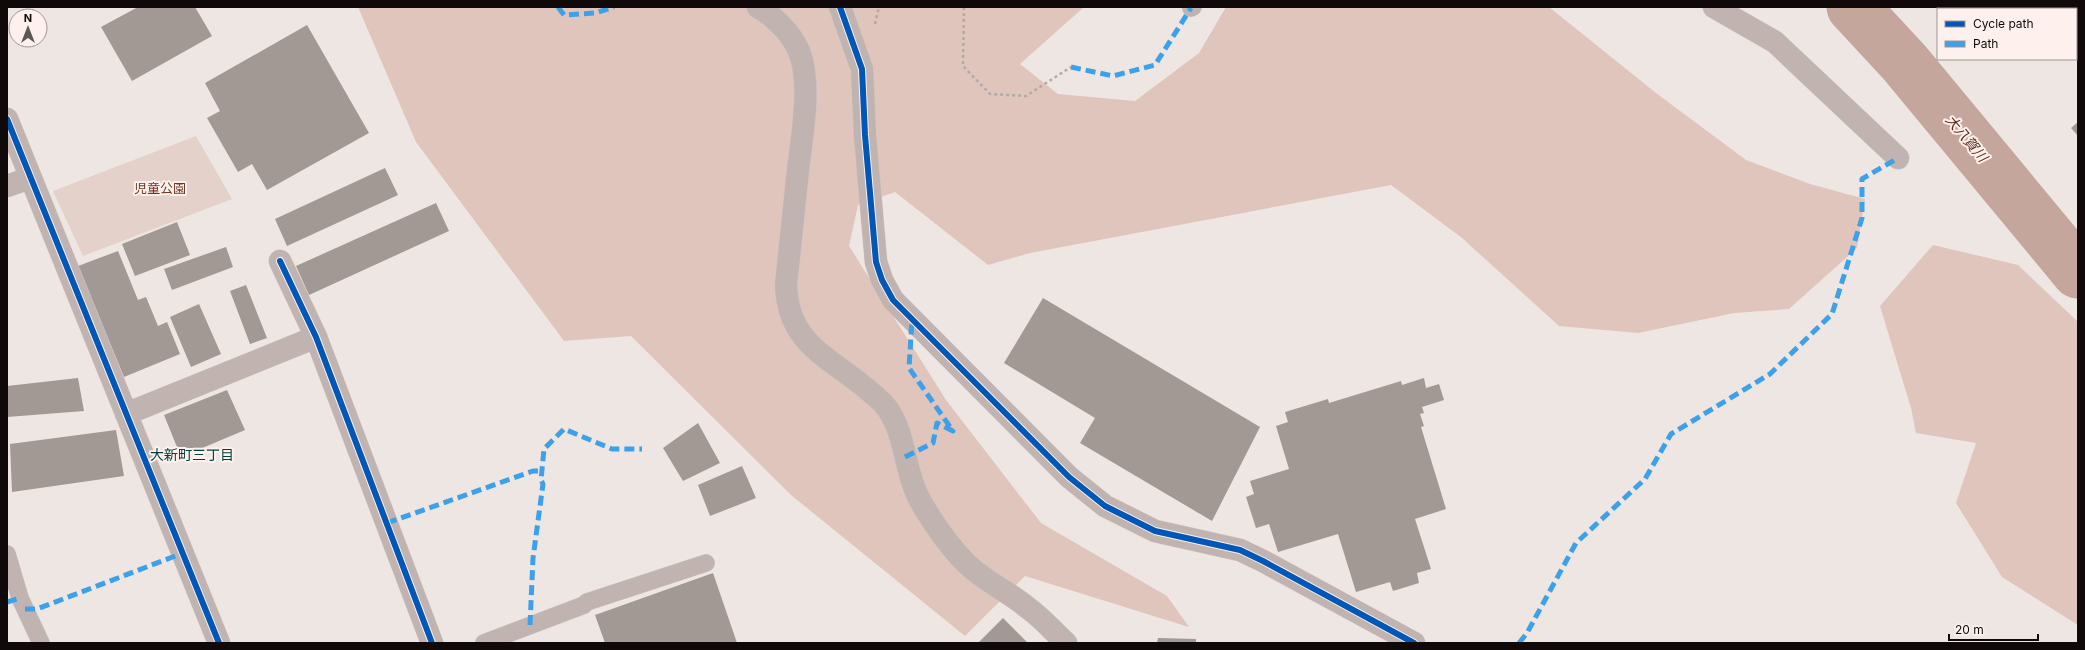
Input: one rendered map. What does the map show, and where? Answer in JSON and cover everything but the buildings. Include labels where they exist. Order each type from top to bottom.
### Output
[{"type":"street","points":[[758,7],[780,24],[791,37],[799,52],[804,72],[803,125],[786,285],[786,298],[793,320],[808,344],[822,357],[863,386],[886,407],[897,428],[913,488],[931,519],[964,562],[982,578],[1028,607],[1066,643]]},
{"type":"street","points":[[840,7],[862,69],[865,135],[876,262],[882,280],[893,300],[1013,418],[1069,477],[1105,506],[1155,531],[1240,550],[1414,643]]},
{"type":"street","points":[[1714,7],[1775,42],[1898,158]]},
{"type":"street","points":[[7,120],[219,643]]},
{"type":"street","points":[[7,186],[30,178]]},
{"type":"street","points":[[280,261],[316,337],[432,643]]},
{"type":"street","points":[[126,414],[316,337]]},
{"type":"lane","points":[[7,554],[20,598],[41,643]]},
{"type":"lane","points":[[484,643],[584,605],[587,602],[706,563]]},
{"type":"path","points":[[964,7],[963,66],[990,94],[1026,96],[1071,67]]},
{"type":"green space","name":"児童公園","points":[[196,136],[232,199],[83,256],[53,191]]},
{"type":"shaded area","points":[[358,7],[1084,7],[1020,64],[1058,94],[1135,101],[1199,53],[1226,7],[1549,7],[1656,93],[1746,160],[1810,184],[1865,199],[1857,248],[1789,309],[1734,313],[1638,333],[1559,326],[1462,238],[1391,185],[1030,253],[988,265],[895,192],[858,205],[849,246],[946,400],[1041,523],[1167,596],[1189,627],[1025,576],[965,636],[791,495],[631,336],[564,341],[416,142]]},
{"type":"shaded area","points":[[1933,245],[2018,265],[2078,322],[2078,625],[2002,577],[1956,503],[1976,443],[1916,433],[1911,408],[1880,306]]},
{"type":"waterway","name":"大八賀川","points":[[1853,7],[1904,62],[2078,272]]},
{"type":"marked path","points":[[558,7],[564,15],[595,13],[614,7]]},
{"type":"marked path","points":[[1071,67],[1113,76],[1155,65],[1191,8]]},
{"type":"marked path","points":[[1519,643],[1527,633],[1576,543],[1645,479],[1671,434],[1770,374],[1832,314],[1862,218],[1862,179],[1898,158]]},
{"type":"marked path","points":[[905,457],[933,443],[937,423],[953,431],[909,368],[912,320]]},
{"type":"marked path","points":[[530,625],[533,558],[543,484],[541,480],[544,449],[564,429],[612,449],[642,449]]},
{"type":"marked path","points":[[387,523],[533,471],[542,471]]},
{"type":"marked path","points":[[25,609],[37,609],[183,553]]},
{"type":"marked path","points":[[7,602],[20,598]]},
{"type":"cycle path","points":[[840,7],[862,69],[865,135],[876,262],[882,280],[893,300],[1069,477],[1105,506],[1155,531],[1240,550],[1414,643]]},
{"type":"cycle path","points":[[7,119],[219,643]]},
{"type":"cycle path","points":[[280,261],[316,337],[432,643]]},
{"type":"district","name":"大新町三丁目","points":[[192,454]]}]
